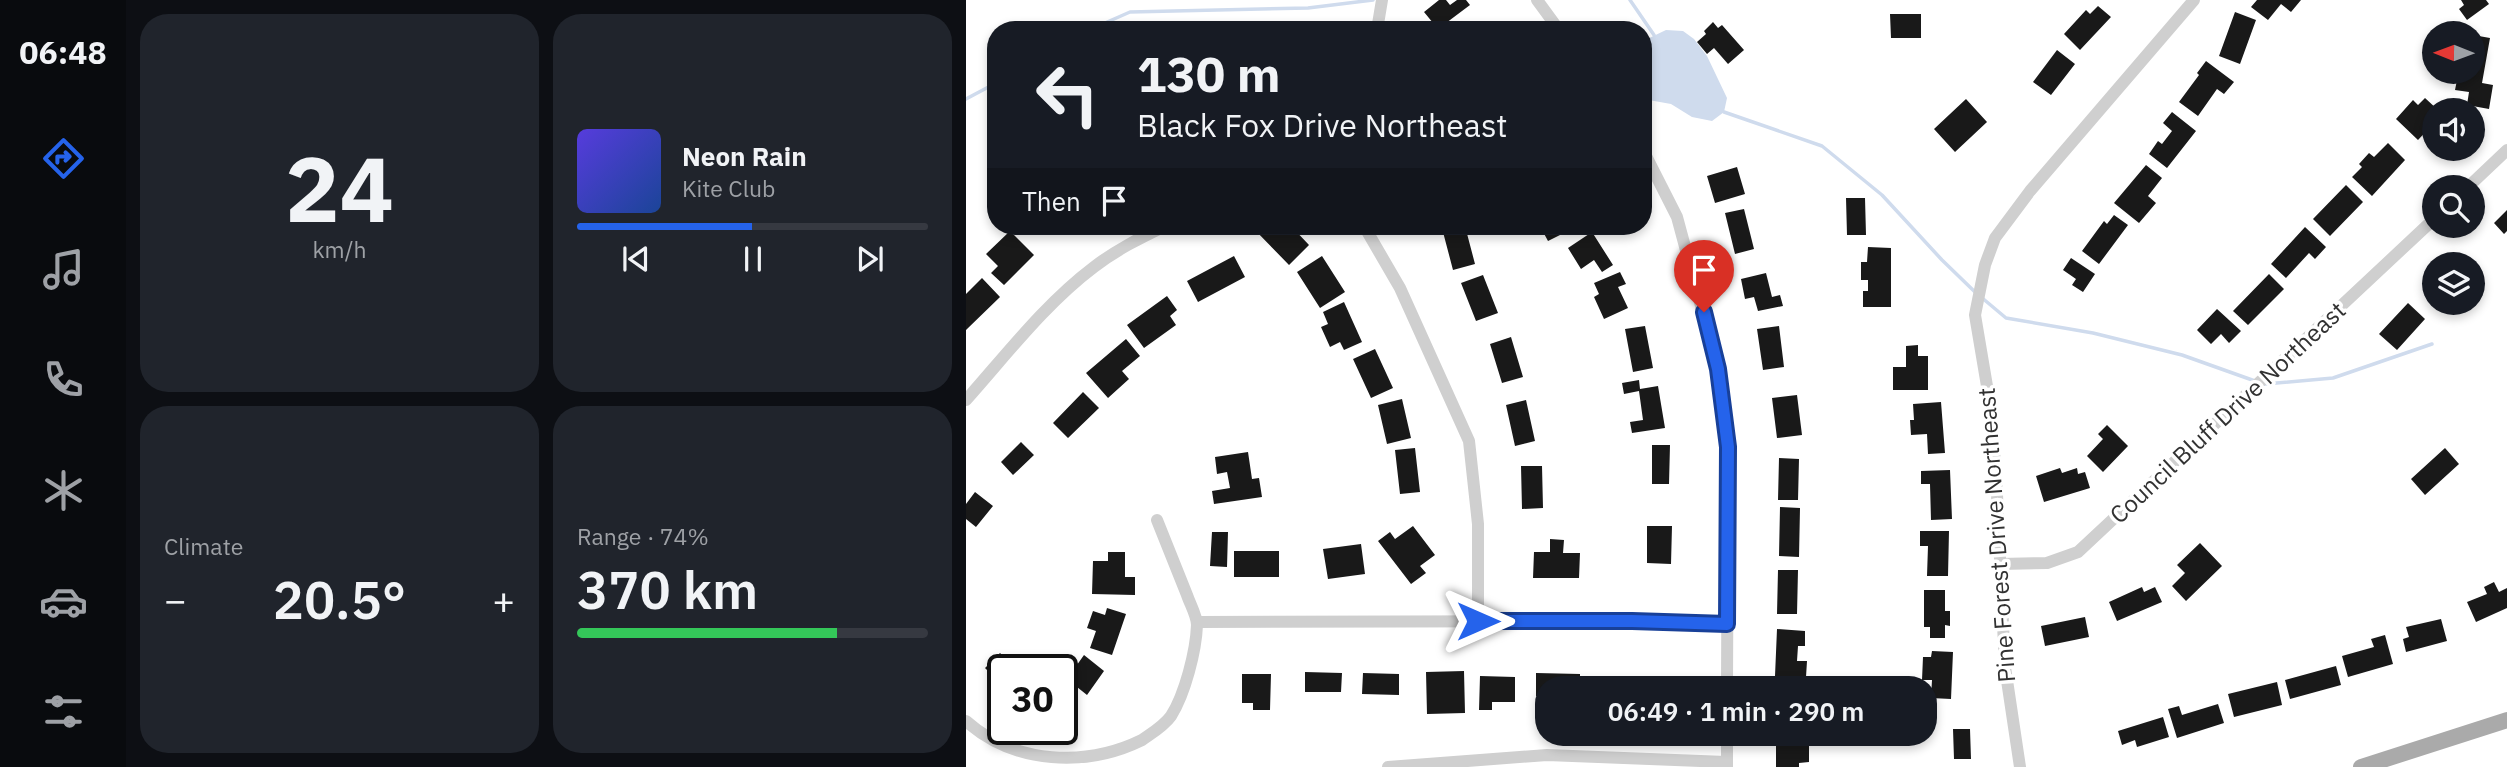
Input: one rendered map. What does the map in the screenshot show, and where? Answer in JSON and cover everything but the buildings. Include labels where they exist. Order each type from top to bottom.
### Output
[{"type":"main road","points":[[2361,767],[2507,720]]},
{"type":"street","points":[[1378,21],[1382,0]]},
{"type":"street","points":[[1537,0],[1552,21]]},
{"type":"street","name":"Pine Forest Drive Northeast","points":[[2020,767],[2005,667],[1996,472],[1989,398],[1975,315],[1985,265],[1995,239],[2030,191],[2194,0]]},
{"type":"street","points":[[2481,175],[2507,150]]},
{"type":"street","points":[[1652,168],[1677,217],[1718,369],[1728,447],[1727,676]]},
{"type":"street","name":"Council Bluff Drive Northeast","points":[[2000,565],[2047,563],[2078,552],[2422,230]]},
{"type":"street","points":[[966,400],[1055,301],[1095,266],[1147,235]]},
{"type":"street","points":[[1369,235],[1400,288],[1469,440],[1478,524],[1478,621]]},
{"type":"street","points":[[966,721],[1006,748],[1036,760],[1069,764],[1102,759],[1129,750],[1157,731],[1170,718],[1185,688],[1198,622],[1157,520]]},
{"type":"street","points":[[1198,622],[1632,621],[1727,624]]},
{"type":"street","points":[[1388,767],[1547,755],[1727,764],[1727,746]]},
{"type":"water","points":[[1666,30],[1683,31],[1694,39],[1707,56],[1727,98],[1724,112],[1712,121],[1692,117],[1671,104],[1652,101],[1652,37]]},
{"type":"waterway","points":[[1110,21],[1130,12],[1308,8],[1373,0]]},
{"type":"waterway","points":[[1630,0],[1644,21]]},
{"type":"waterway","points":[[966,99],[987,88]]},
{"type":"waterway","points":[[1724,112],[1822,146],[1882,195],[1975,292]]},
{"type":"waterway","points":[[1981,297],[2006,318],[2093,333],[2182,355],[2255,381]]},
{"type":"waterway","points":[[2265,384],[2333,378],[2432,344]]},
{"type":"route","points":[[1478,621],[1727,624],[1728,447],[1718,369],[1704,312]]}]
